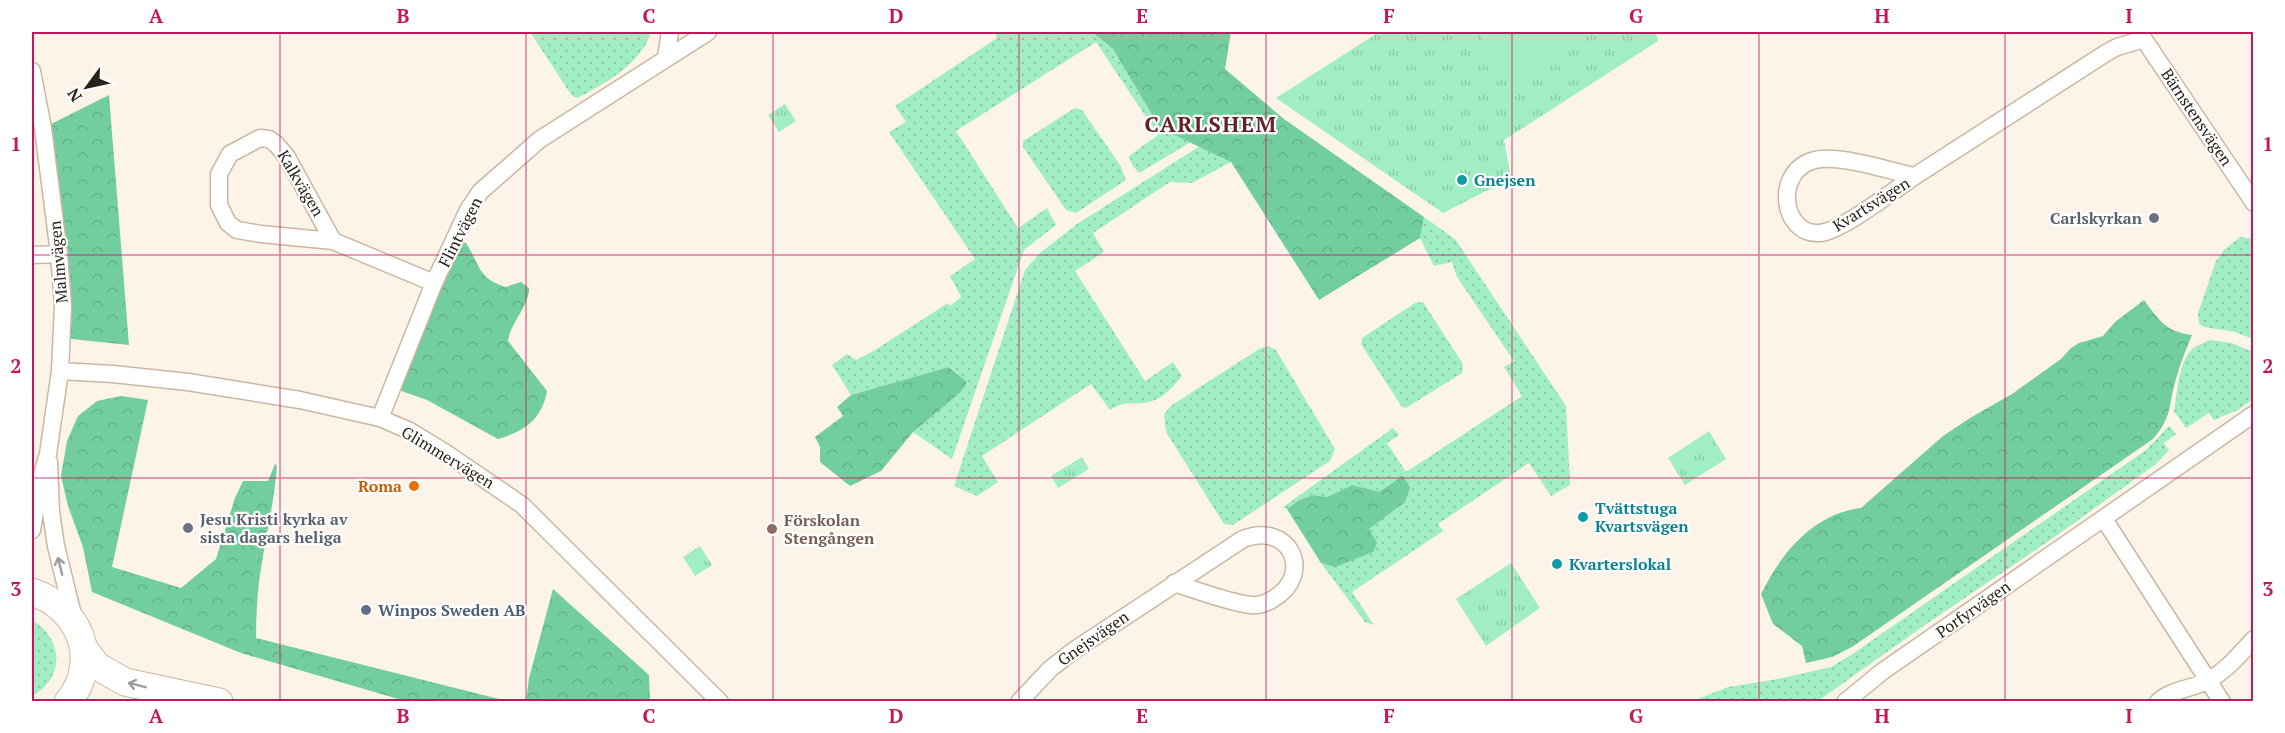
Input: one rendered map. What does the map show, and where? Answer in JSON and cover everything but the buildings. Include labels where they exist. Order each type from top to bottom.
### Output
[{"type":"highway","points":[[32,592],[56,602],[97,666],[125,682],[219,702]]},
{"type":"highway","points":[[68,702],[78,687],[82,675],[79,635]]},
{"type":"street","points":[[666,57],[670,32]]},
{"type":"street","name":"Flintvägen","points":[[380,418],[434,283],[468,210],[480,192],[539,140],[708,32]]},
{"type":"street","name":"Kvartsvägen","points":[[1915,176],[1841,160],[1818,159],[1797,170],[1789,180],[1785,195],[1786,203],[1798,225],[1807,231],[1823,232],[1843,224],[2112,50],[2142,35]]},
{"type":"street","name":"Bärnstensvägen","points":[[2142,35],[2253,203]]},
{"type":"street","name":"Malmvägen","points":[[32,71],[43,128],[59,254],[63,306],[60,371],[48,454],[40,481],[32,531]]},
{"type":"street","name":"Kalkvägen","points":[[333,241],[287,157],[269,139],[260,138],[230,154],[223,163],[218,183],[219,205],[228,223],[237,230],[333,241],[434,283]]},
{"type":"street","points":[[32,255],[59,254]]},
{"type":"street","name":"Glimmervägen","points":[[60,371],[188,382],[300,400],[380,418],[410,431],[496,485],[522,505],[720,702]]},
{"type":"street","name":"Porfyrvägen","points":[[1845,702],[1883,671],[2253,414]]},
{"type":"street","name":"Malmvägen","points":[[48,454],[51,512],[56,546],[79,635]]},
{"type":"street","points":[[2104,519],[2222,702]]},
{"type":"street","name":"Gnejsvägen","points":[[1019,702],[1050,669],[1106,627],[1174,583],[1243,539],[1263,534],[1280,540],[1288,548],[1295,567],[1294,575],[1281,594],[1270,601],[1252,606],[1174,583]]},
{"type":"street","points":[[2158,702],[2164,695],[2190,689],[2208,681],[2227,667],[2253,639]]},
{"type":"green space","points":[[530,32],[651,32],[640,53],[631,63],[610,79],[577,98],[572,96]]},
{"type":"green space","points":[[994,32],[1092,32],[1113,49],[1160,128],[1191,142],[1139,173],[1132,165],[1129,156],[1158,135],[1096,42],[956,131],[1018,228],[1047,208],[1056,225],[1024,250],[952,459],[913,432],[960,393],[967,382],[950,367],[851,395],[832,365],[847,354],[856,360],[875,350],[948,303],[950,306],[961,297],[950,276],[975,259],[889,132],[906,122],[895,106],[997,38]]},
{"type":"green space","points":[[1092,32],[1231,32],[1225,69],[1284,119],[1424,217],[1420,238],[1319,300],[1231,162],[1160,128],[1113,49]]},
{"type":"green space","points":[[1379,32],[1656,32],[1658,41],[1504,140],[1512,183],[1486,191],[1443,213],[1276,98]]},
{"type":"green space","points":[[1478,32],[1584,32],[1510,80]]},
{"type":"green space","points":[[109,95],[129,345],[62,338],[43,128]]},
{"type":"green space","points":[[785,104],[796,121],[779,132],[768,115]]},
{"type":"green space","points":[[1075,108],[1082,110],[1120,165],[1126,180],[1076,213],[1066,210],[1023,147],[1023,141]]},
{"type":"green space","points":[[1200,146],[1231,162],[1192,183],[1170,182],[1093,233],[1104,252],[1075,271],[1145,381],[1173,362],[1182,376],[1170,390],[1155,400],[1123,404],[1110,410],[1091,384],[982,456],[998,482],[977,496],[954,486],[1025,270],[1040,253],[1077,224]]},
{"type":"green space","points":[[1424,217],[1455,239],[1566,406],[1570,485],[1551,496],[1529,463],[1438,524],[1443,531],[1352,592],[1374,625],[1365,622],[1321,563],[1335,567],[1369,529],[1384,517],[1404,476],[1379,493],[1352,485],[1327,497],[1313,495],[1299,500],[1287,509],[1283,507],[1393,428],[1399,435],[1387,443],[1406,472],[1522,396],[1504,367],[1514,361],[1457,277],[1452,262],[1434,266],[1420,238]]},
{"type":"green space","points":[[2240,237],[2253,239],[2253,339],[2235,332],[2204,327],[2199,324],[2198,313],[2216,261],[2225,249]]},
{"type":"green space","points":[[455,238],[466,243],[481,270],[490,280],[506,287],[521,282],[529,288],[526,301],[508,341],[547,391],[545,401],[536,416],[524,428],[498,439],[427,400],[393,388]]},
{"type":"green space","points":[[2144,300],[2169,328],[2192,335],[2178,373],[2167,417],[2153,439],[1852,647],[1832,657],[1806,663],[1802,646],[1773,624],[1761,594],[1778,565],[1800,538],[1828,518],[1861,508],[1943,436],[2012,394],[2061,359],[2079,343],[2103,336],[2115,322]]},
{"type":"green space","points":[[1423,302],[1463,364],[1462,373],[1406,408],[1402,407],[1361,344],[1362,338],[1415,303]]},
{"type":"green space","points":[[2210,340],[2232,343],[2253,352],[2253,399],[2238,410],[2214,420],[2209,413],[2186,428],[2174,411],[2181,369],[2192,349]]},
{"type":"green space","points":[[1268,346],[1276,350],[1335,449],[1330,461],[1233,525],[1224,524],[1166,432],[1164,414],[1172,405],[1259,349]]},
{"type":"green space","points":[[949,367],[967,382],[960,393],[913,432],[881,471],[850,486],[820,462],[820,447],[815,437],[843,416],[837,407],[851,395]]},
{"type":"green space","points":[[121,396],[148,400],[112,567],[181,588],[216,559],[235,498],[243,481],[268,481],[275,464],[277,466],[274,495],[259,582],[256,638],[507,701],[405,701],[241,653],[92,592],[83,547],[68,506],[61,476],[67,441],[78,416],[97,401]]},
{"type":"green space","points":[[2169,426],[2176,434],[2164,443],[2169,450],[2156,464],[1818,701],[1693,701],[1728,687],[1831,667],[2146,450]]},
{"type":"green space","points":[[1709,431],[1726,459],[1685,485],[1668,458]]},
{"type":"green space","points":[[1082,457],[1089,469],[1058,488],[1051,476]]},
{"type":"green space","points":[[1403,476],[1410,488],[1405,502],[1369,529],[1377,543],[1373,552],[1335,567],[1321,563],[1287,509],[1299,500],[1313,495],[1327,497],[1352,485],[1379,492]]},
{"type":"green space","points":[[700,546],[712,565],[695,576],[683,557]]},
{"type":"green space","points":[[1511,563],[1540,608],[1486,646],[1456,599]]},
{"type":"green space","points":[[553,589],[649,675],[650,701],[526,701],[529,678]]},
{"type":"green space","points":[[32,620],[50,637],[56,658],[55,669],[50,679],[32,696]]},
{"type":"place","name":"Gnejsen","points":[[1462,180]]},
{"type":"place","name":"Carlskyrkan","points":[[2154,218]]},
{"type":"place","name":"Roma","points":[[414,486]]},
{"type":"place","name":"Tvättstuga Kvartsvägen","points":[[1583,517]]},
{"type":"place","name":"Jesu Kristi kyrka av sista dagars heliga","points":[[188,528]]},
{"type":"place","name":"Förskolan Stengången","points":[[772,529]]},
{"type":"place","name":"Kvarterslokal","points":[[1557,564]]},
{"type":"place","name":"Winpos Sweden AB","points":[[366,610]]},
{"type":"district","name":"CARLSHEM","points":[[1211,123]]}]
